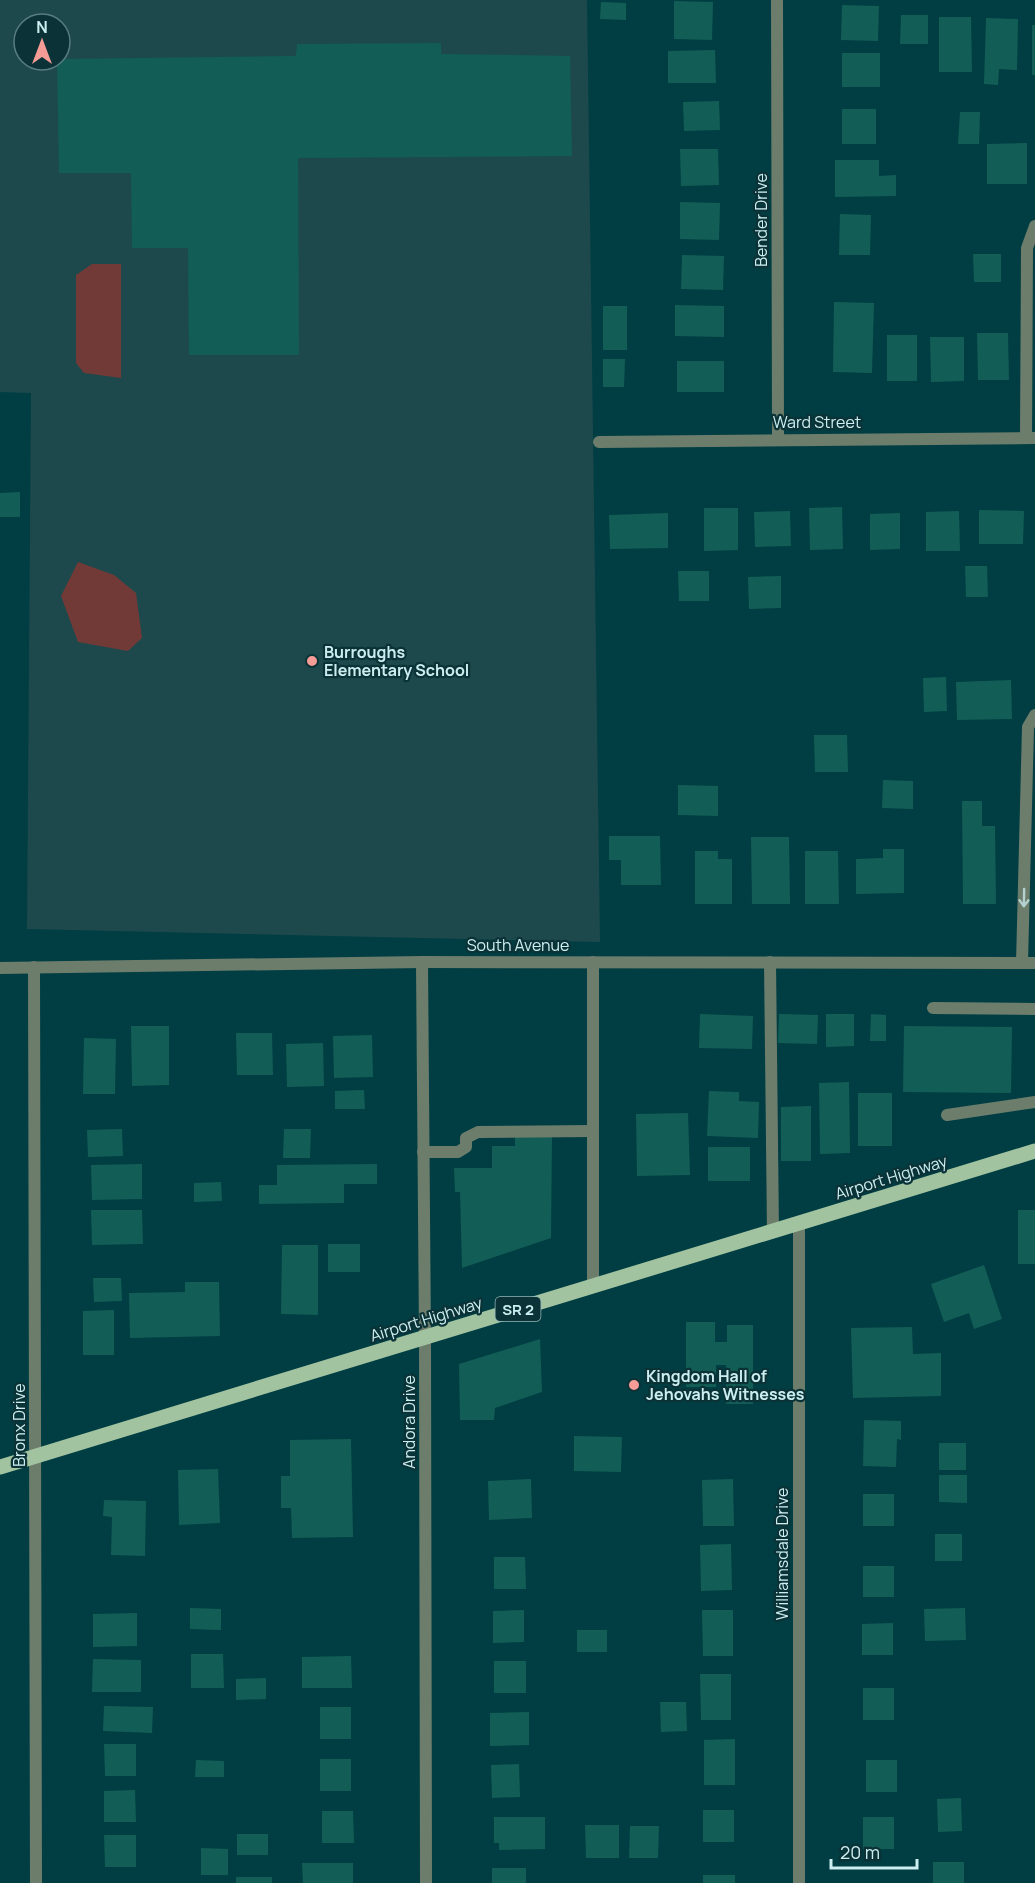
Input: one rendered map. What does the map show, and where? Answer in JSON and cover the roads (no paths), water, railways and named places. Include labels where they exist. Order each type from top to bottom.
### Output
[{"type":"main road","name":"Airport Highway","points":[[0,1467],[1035,1151]]},
{"type":"street","name":"Bender Drive","points":[[777,0],[778,439]]},
{"type":"street","points":[[1031,438],[1027,248],[1035,226]]},
{"type":"street","name":"Ward Street","points":[[599,442],[1031,438]]},
{"type":"street","points":[[1029,963],[1028,727],[1035,715]]},
{"type":"street","name":"South Avenue","points":[[0,968],[422,962],[1029,963]]},
{"type":"street","name":"Andora Drive","points":[[422,962],[426,1883]]},
{"type":"street","points":[[593,962],[593,1286]]},
{"type":"street","points":[[770,962],[773,1232]]},
{"type":"street","name":"Bronx Drive","points":[[34,968],[36,1883]]},
{"type":"street","points":[[933,1008],[1035,1009]]},
{"type":"street","points":[[947,1116],[1035,1102]]},
{"type":"street","points":[[423,1152],[458,1152],[466,1147],[466,1138],[478,1131],[593,1131]]},
{"type":"street","name":"Williamsdale Drive","points":[[799,1224],[799,1883]]},
{"type":"place","name":"Burroughs Elementary School","points":[[312,661]]},
{"type":"place","name":"Kingdom Hall of Jehovahs Witnesses","points":[[634,1385]]}]
